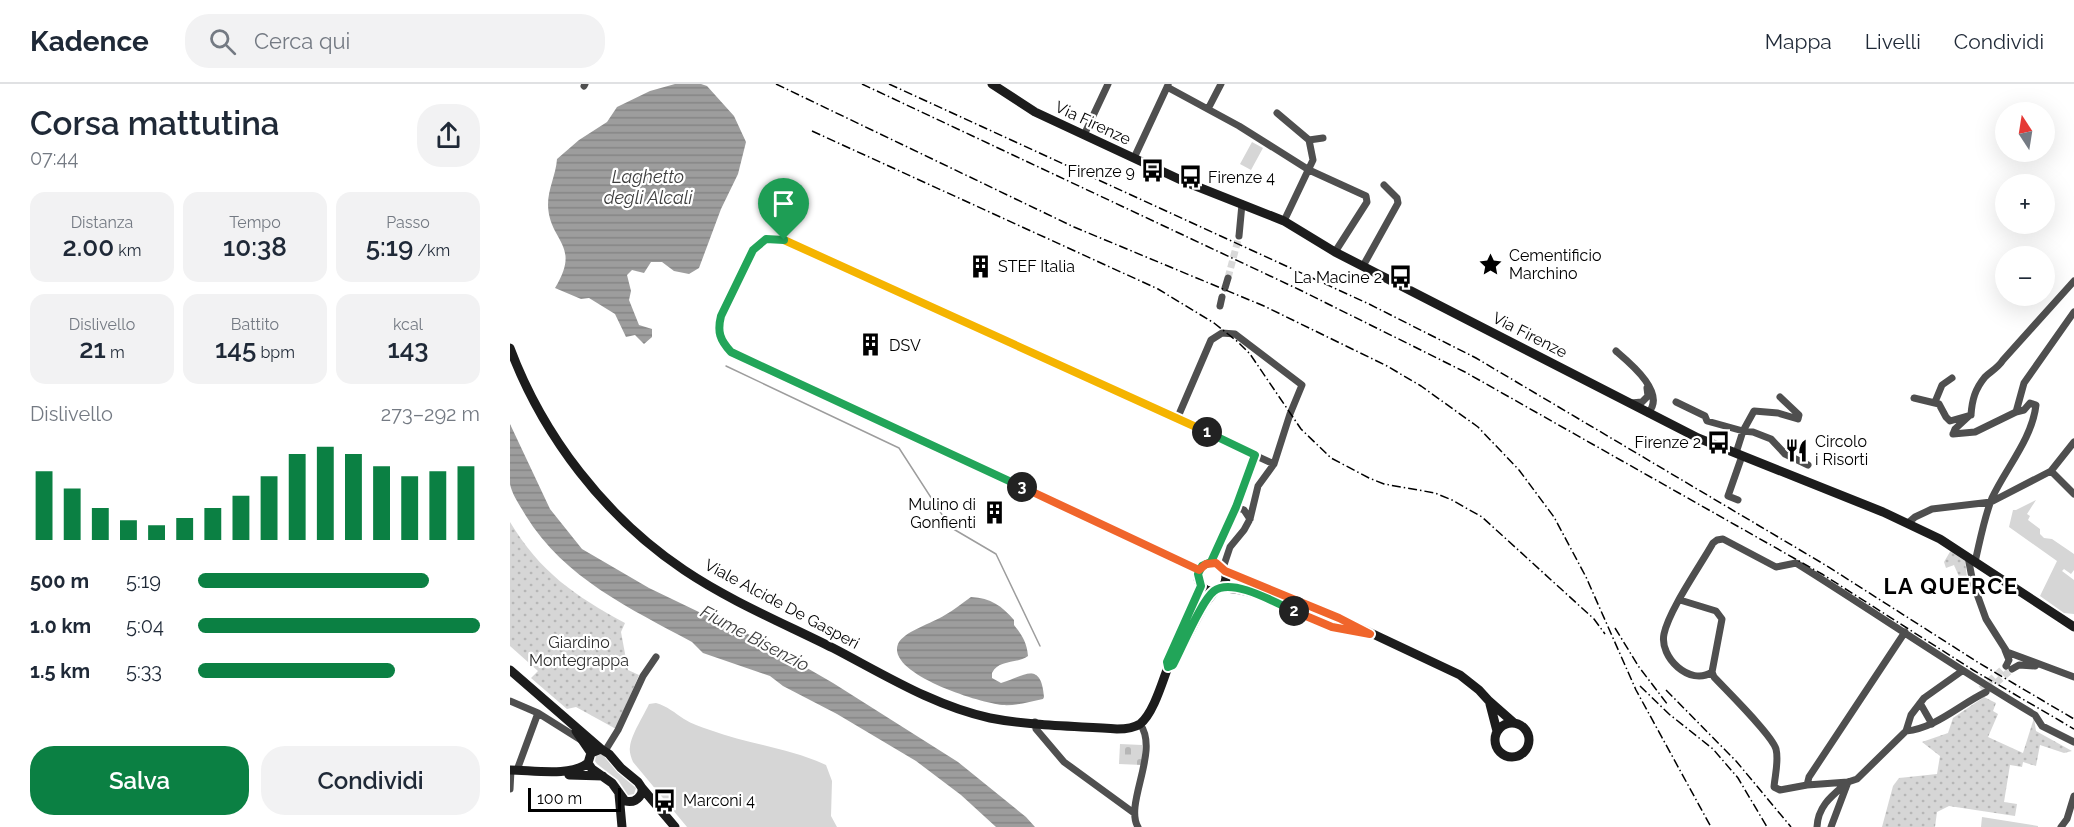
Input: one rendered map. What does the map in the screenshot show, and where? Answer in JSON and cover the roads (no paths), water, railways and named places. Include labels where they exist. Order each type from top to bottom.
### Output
[{"type":"street","name":"Via Firenze","points":[[992,84],[1035,112],[1084,135],[1284,221],[1335,252],[1648,413],[1739,454],[1908,523],[1940,539],[2074,627]]},
{"type":"street","points":[[1084,135],[1108,84]]},
{"type":"street","points":[[1208,109],[1221,84]]},
{"type":"street","points":[[1134,158],[1168,85],[1309,170],[1367,199],[1335,252]]},
{"type":"street","points":[[1277,113],[1309,140],[1313,160],[1284,221]]},
{"type":"street","points":[[1309,140],[1323,138]]},
{"type":"street","points":[[1363,266],[1398,203],[1397,198],[1384,186]]},
{"type":"street","points":[[1239,236],[1242,204]]},
{"type":"street","points":[[1199,570],[731,352],[723,343],[718,327],[721,316],[753,250],[766,239],[784,240],[1274,464]]},
{"type":"street","points":[[1225,288],[1228,278]]},
{"type":"street","points":[[2046,668],[2019,665],[2009,668],[2006,652],[1978,601],[1971,560],[1991,502],[2024,439],[2036,405],[2030,403],[2024,410],[1975,432],[1953,434],[1955,429],[1971,415],[1975,392],[1985,377],[1999,367],[2074,281]]},
{"type":"street","points":[[1220,306],[1222,297]]},
{"type":"street","points":[[2016,412],[2024,383],[2074,312]]},
{"type":"street","points":[[1168,667],[1173,665],[1204,605],[1226,580],[1224,570],[1230,547],[1250,519],[1258,486],[1274,464],[1302,385],[1239,336],[1226,332],[1212,340],[1178,419]]},
{"type":"street","name":"Viale Alcide De Gasperi","points":[[510,348],[521,377],[540,414],[569,458],[591,486],[621,517],[651,546],[684,570],[768,616],[957,709],[991,718],[1117,729],[1140,724]]},
{"type":"street","points":[[1616,351],[1638,368],[1663,420]]},
{"type":"street","points":[[1935,402],[1942,385],[1952,378]]},
{"type":"street","points":[[1625,401],[1635,404],[1651,397]]},
{"type":"street","points":[[1648,413],[1651,397]]},
{"type":"street","points":[[1738,500],[1728,496],[1743,431],[1754,411],[1778,413],[1798,419],[1799,415],[1780,397]]},
{"type":"street","points":[[1914,398],[1940,404],[1950,421],[1971,415]]},
{"type":"street","points":[[1676,402],[1705,416],[1707,421],[1753,432],[1771,439],[1785,454],[1808,465]]},
{"type":"street","points":[[1908,523],[1932,509],[1991,502],[2051,471],[2074,442]]},
{"type":"street","points":[[1211,562],[1236,507],[1255,455]]},
{"type":"street","points":[[2051,471],[2074,494]]},
{"type":"street","points":[[1236,507],[1244,510],[1250,519]]},
{"type":"street","points":[[1680,600],[1716,611],[1722,619],[1712,672],[1707,675],[1683,672],[1664,650],[1664,634],[1680,600],[1713,543],[1723,539],[1776,567],[1796,563],[1962,671],[2035,715],[2042,726],[2074,742]]},
{"type":"street","points":[[1370,634],[1332,627],[1250,591],[1235,588],[1207,590],[1201,586],[1197,578],[1199,570],[1211,562],[1216,563],[1224,570],[1339,618],[1460,675],[1514,723],[1526,729],[1529,738],[1527,750],[1519,756],[1509,758],[1500,753],[1494,740],[1497,731],[1504,725],[1514,723]]},
{"type":"street","points":[[1138,827],[1134,813],[1145,765],[1144,730],[1140,724],[1148,715],[1168,667],[1167,662],[1201,586]]},
{"type":"street","name":"Via Firenze","points":[[2053,614],[2074,619]]},
{"type":"street","points":[[1807,785],[1809,777],[1905,632]]},
{"type":"street","points":[[1994,632],[2007,652],[2074,677]]},
{"type":"street","points":[[591,753],[603,750],[618,730],[643,676],[656,657]]},
{"type":"street","points":[[510,669],[638,782],[675,827]]},
{"type":"street","points":[[1817,827],[1820,812],[1830,796],[1848,782],[1865,774],[1906,731],[1911,715],[1924,698],[1962,671]]},
{"type":"street","points":[[1712,672],[1766,732],[1776,747],[1774,788],[1780,790],[1807,785],[1848,782]]},
{"type":"street","points":[[1906,731],[1918,730],[1932,724],[1984,690]]},
{"type":"street","points":[[510,701],[538,713],[583,742]]},
{"type":"street","points":[[1489,702],[1497,731]]},
{"type":"street","points":[[1920,703],[1932,724]]},
{"type":"street","points":[[510,789],[513,770],[538,713]]},
{"type":"street","points":[[1035,722],[1036,729],[1064,762],[1134,813]]},
{"type":"street","points":[[571,724],[591,753]]},
{"type":"street","points":[[513,770],[579,769],[588,763],[591,753]]},
{"type":"street","points":[[588,763],[592,769],[612,783],[621,798],[654,810],[667,827]]},
{"type":"street","points":[[549,771],[557,774],[603,776]]},
{"type":"street","points":[[1831,827],[1848,782]]},
{"type":"street","points":[[1826,783],[1831,788],[1830,796]]},
{"type":"street","points":[[623,827],[633,801],[640,796],[642,788]]},
{"type":"street","points":[[619,792],[623,827]]},
{"type":"street","points":[[2061,827],[2067,819],[2074,796]]},
{"type":"water","name":"Laghetto degli Alcali","points":[[675,84],[707,86],[734,116],[746,142],[738,174],[721,209],[699,268],[689,274],[674,271],[662,262],[651,262],[644,273],[632,270],[627,275],[631,291],[629,300],[639,325],[652,329],[652,337],[644,344],[635,335],[626,337],[615,314],[589,298],[581,299],[555,288],[562,273],[565,252],[553,227],[548,199],[557,159],[579,140],[607,122],[617,107],[650,91]]},
{"type":"water","points":[[510,424],[550,509],[582,549],[649,588],[701,613],[722,619],[833,683],[958,762],[1026,817],[1035,827],[996,827],[961,795],[916,761],[837,714],[783,686],[770,676],[703,653],[692,642],[623,604],[579,574],[542,538],[526,516],[513,492],[510,484]]},
{"type":"water","points":[[971,597],[990,601],[1005,611],[1014,620],[1014,625],[1027,647],[1028,656],[999,666],[992,673],[992,678],[1001,683],[1030,673],[1035,674],[1042,685],[1043,699],[1022,704],[1002,705],[975,699],[920,676],[906,666],[898,655],[898,644],[906,635],[945,615]]},
{"type":"waterway","points":[[726,366],[899,448],[950,527],[996,554],[1040,646]]},
{"type":"tunnel","points":[[1228,278],[1239,236]]},
{"type":"tunnel","points":[[1981,689],[2006,666]]},
{"type":"tunnel","points":[[1988,690],[2012,669]]},
{"type":"railway","points":[[776,84],[1074,227],[1264,306],[1387,366],[1421,386],[1478,427],[1519,470],[1554,517],[1586,577],[1636,690],[1711,827]]},
{"type":"railway","points":[[862,84],[1300,290],[1465,372],[1822,574],[1973,670],[2074,729]]},
{"type":"railway","points":[[889,84],[1369,304],[1476,358],[1827,566],[1979,663],[2074,719]]},
{"type":"railway","points":[[812,131],[1158,289],[1214,323],[1250,354],[1301,429],[1331,458],[1384,484],[1435,493],[1482,517],[1594,619],[1605,634]]},
{"type":"railway","points":[[1615,628],[1639,667],[1668,705]]},
{"type":"railway","points":[[1640,686],[1669,714],[1713,749],[1738,778],[1767,827]]},
{"type":"railway","points":[[1666,690],[1736,761],[1791,827]]},
{"type":"place","name":"Firenze 9","points":[[1153,171]]},
{"type":"place","name":"Firenze 4","points":[[1190,177]]},
{"type":"place","name":"Cementificio Marchino","points":[[1491,264]]},
{"type":"place","name":"STEF Italia","points":[[980,266]]},
{"type":"place","name":"La Macine 2","points":[[1400,277]]},
{"type":"place","name":"DSV","points":[[871,345]]},
{"type":"place","name":"Firenze 2","points":[[1719,442]]},
{"type":"place","name":"Circolo i Risorti","points":[[1797,450]]},
{"type":"place","name":"Mulino di Gonfienti","points":[[994,513]]},
{"type":"place","name":"Marconi 4","points":[[665,800]]},
{"type":"district","name":"LA QUERCE","points":[[1951,586]]},
{"type":"water label","name":"Fiume Bisenzio","points":[[755,638]]},
{"type":"park label","name":"Giardino Montegrappa","points":[[579,651]]}]
